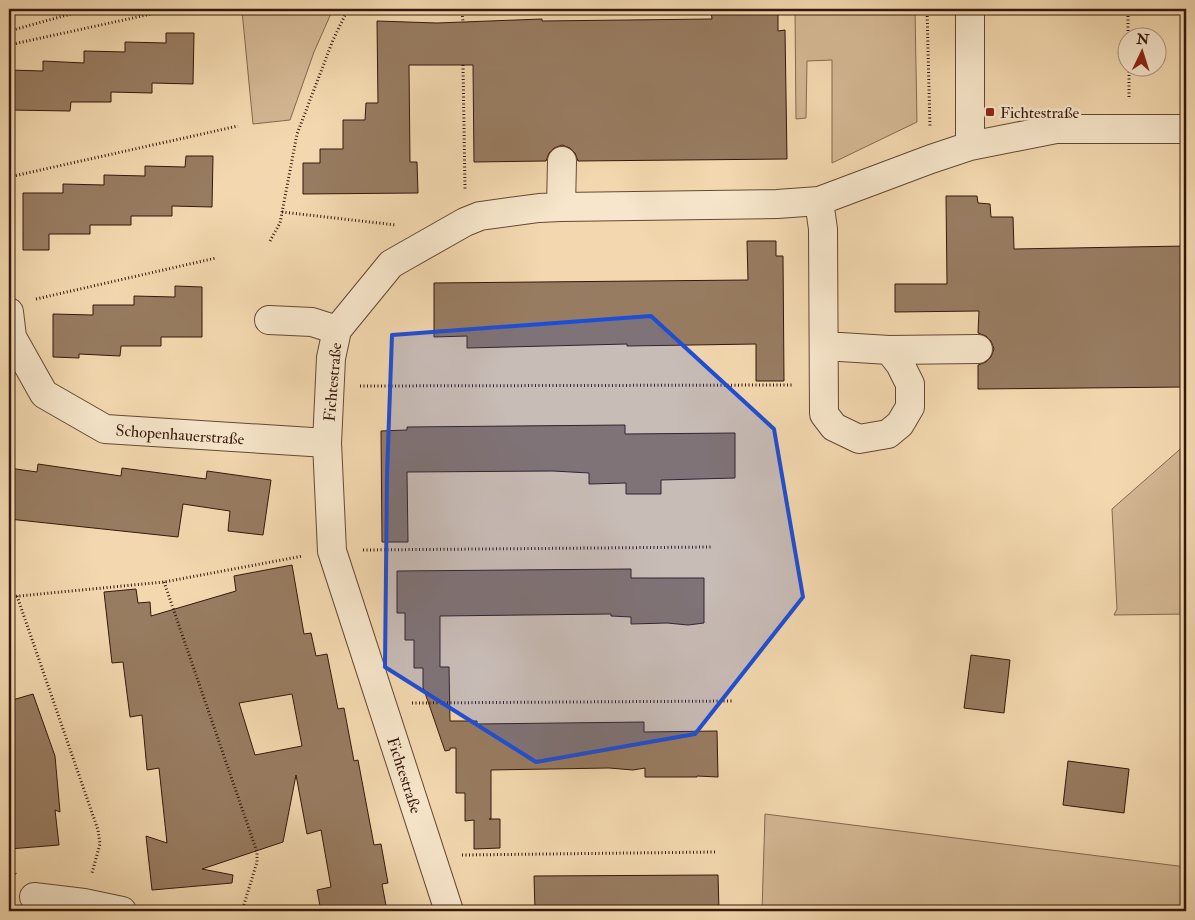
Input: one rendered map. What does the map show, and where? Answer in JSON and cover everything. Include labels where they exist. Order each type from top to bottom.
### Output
[{"type":"street","points":[[970,9],[981,55],[970,146]]},
{"type":"street","name":"Fichtestraße","points":[[449,911],[332,551],[327,443],[331,358],[337,330],[391,264],[465,222],[480,216],[561,207],[819,202],[931,158],[970,146],[1056,129],[1186,129]]},
{"type":"street","points":[[561,207],[562,161]]},
{"type":"street","points":[[819,202],[823,230],[824,414],[834,427],[859,440],[888,434],[900,424],[910,407],[910,384],[900,364],[889,350]]},
{"type":"street","name":"Schopenhauerstraße","points":[[18,306],[12,338],[44,394],[105,429],[327,443]]},
{"type":"street","points":[[269,320],[312,322],[337,330]]},
{"type":"street","points":[[824,346],[889,350],[978,349]]},
{"type":"street","points":[[34,897],[84,903],[122,911]]},
{"type":"path","points":[[9,31],[89,9]]},
{"type":"path","points":[[9,45],[174,9]]},
{"type":"path","points":[[270,241],[280,223],[297,134],[333,40],[348,9]]},
{"type":"path","points":[[462,9],[463,23]]},
{"type":"path","points":[[927,9],[931,158]]},
{"type":"path","points":[[1128,9],[1128,28]]},
{"type":"path","points":[[462,65],[465,192],[480,216]]},
{"type":"path","points":[[1129,78],[1129,103]]},
{"type":"path","points":[[9,177],[238,126]]},
{"type":"path","points":[[282,212],[398,226]]},
{"type":"path","points":[[18,306],[216,258]]},
{"type":"path","points":[[329,386],[824,385]]},
{"type":"path","points":[[164,582],[257,852],[257,862],[242,911]]},
{"type":"path","points":[[18,596],[98,830],[100,844],[94,865]]},
{"type":"path","points":[[382,703],[732,701]]},
{"type":"path","points":[[432,856],[715,852]]},
{"type":"highlighted area","points":[[651,316],[774,429],[803,597],[695,734],[536,762],[385,667],[387,474],[392,335]]},
{"type":"shaded area","points":[[253,9],[333,9],[314,52],[290,120],[253,124],[242,11]]},
{"type":"shaded area","points":[[795,9],[915,9],[917,122],[832,163],[832,60],[807,61],[806,118],[796,119]]},
{"type":"shaded area","points":[[1186,444],[1186,614],[1114,615],[1117,609],[1112,509]]},
{"type":"shaded area","points":[[765,814],[1186,867],[1186,911],[762,911]]},
{"type":"building","points":[[711,9],[778,9],[778,31],[785,30],[787,159],[578,161],[575,153],[570,148],[562,145],[554,148],[549,153],[546,161],[474,162],[473,65],[409,65],[410,162],[417,162],[418,193],[303,194],[303,163],[320,163],[320,149],[343,149],[343,120],[365,120],[366,103],[378,103],[377,21],[437,23],[542,19],[542,21],[712,19]]},
{"type":"building","points":[[166,33],[194,33],[193,84],[152,83],[152,93],[111,92],[111,102],[71,102],[70,111],[9,110],[9,70],[43,71],[43,61],[84,63],[84,51],[125,52],[125,42],[166,43]]},
{"type":"building","points":[[186,156],[213,156],[212,207],[172,206],[172,216],[131,216],[131,225],[90,225],[90,234],[49,234],[49,250],[23,250],[23,193],[63,193],[63,184],[104,185],[104,175],[145,176],[145,166],[185,167]]},
{"type":"building","points":[[946,196],[977,196],[978,203],[990,204],[991,217],[1013,217],[1014,249],[1186,246],[1186,387],[978,389],[978,365],[986,362],[991,357],[994,349],[991,341],[986,336],[978,333],[979,311],[895,312],[895,284],[947,284]]},
{"type":"building","points":[[747,241],[776,241],[776,256],[783,256],[784,381],[756,381],[756,344],[627,346],[627,344],[467,348],[467,336],[434,337],[434,283],[748,280]]},
{"type":"building","points":[[175,286],[202,287],[202,337],[161,337],[161,346],[121,346],[120,356],[79,354],[79,358],[53,357],[53,314],[93,315],[93,305],[134,305],[134,296],[175,297]]},
{"type":"building","points":[[625,425],[625,434],[735,433],[735,478],[661,480],[661,494],[626,494],[626,483],[589,484],[589,473],[553,471],[407,472],[408,542],[382,542],[381,431],[407,430],[407,427]]},
{"type":"building","points":[[38,464],[121,476],[122,468],[206,479],[207,471],[271,480],[263,535],[228,531],[230,511],[183,504],[178,537],[9,519],[9,468],[37,472]]},
{"type":"building","points":[[292,565],[304,634],[311,633],[316,656],[327,654],[338,709],[344,708],[354,761],[358,760],[374,845],[381,844],[388,883],[382,884],[387,911],[321,911],[317,890],[331,887],[321,830],[307,834],[296,775],[283,842],[202,869],[233,875],[232,883],[152,890],[146,836],[167,843],[159,768],[147,770],[142,715],[130,717],[123,662],[112,663],[104,592],[136,589],[138,603],[150,602],[151,616],[236,591],[234,576]],"holes":[[[292,694],[302,746],[255,755],[239,703]]]},
{"type":"building","points":[[631,569],[631,578],[704,578],[704,623],[688,625],[667,623],[631,624],[631,617],[611,616],[611,614],[440,616],[440,667],[449,667],[450,721],[477,721],[477,724],[644,722],[644,732],[717,731],[718,777],[645,777],[645,768],[633,770],[609,768],[491,770],[491,819],[500,819],[500,848],[474,849],[474,820],[465,821],[465,793],[456,793],[456,748],[450,748],[450,750],[445,751],[423,687],[423,668],[414,668],[414,640],[405,640],[405,613],[397,613],[397,571]]},
{"type":"building","points":[[971,655],[1010,660],[1004,713],[964,708]]},
{"type":"building","points":[[33,694],[55,756],[60,812],[55,810],[59,845],[9,849],[9,701]]},
{"type":"building","points":[[1068,761],[1129,769],[1124,813],[1063,805]]},
{"type":"building","points":[[718,875],[719,911],[535,911],[534,876]]},
{"type":"place","name":"Fichtestraße","points":[[990,112]]}]
